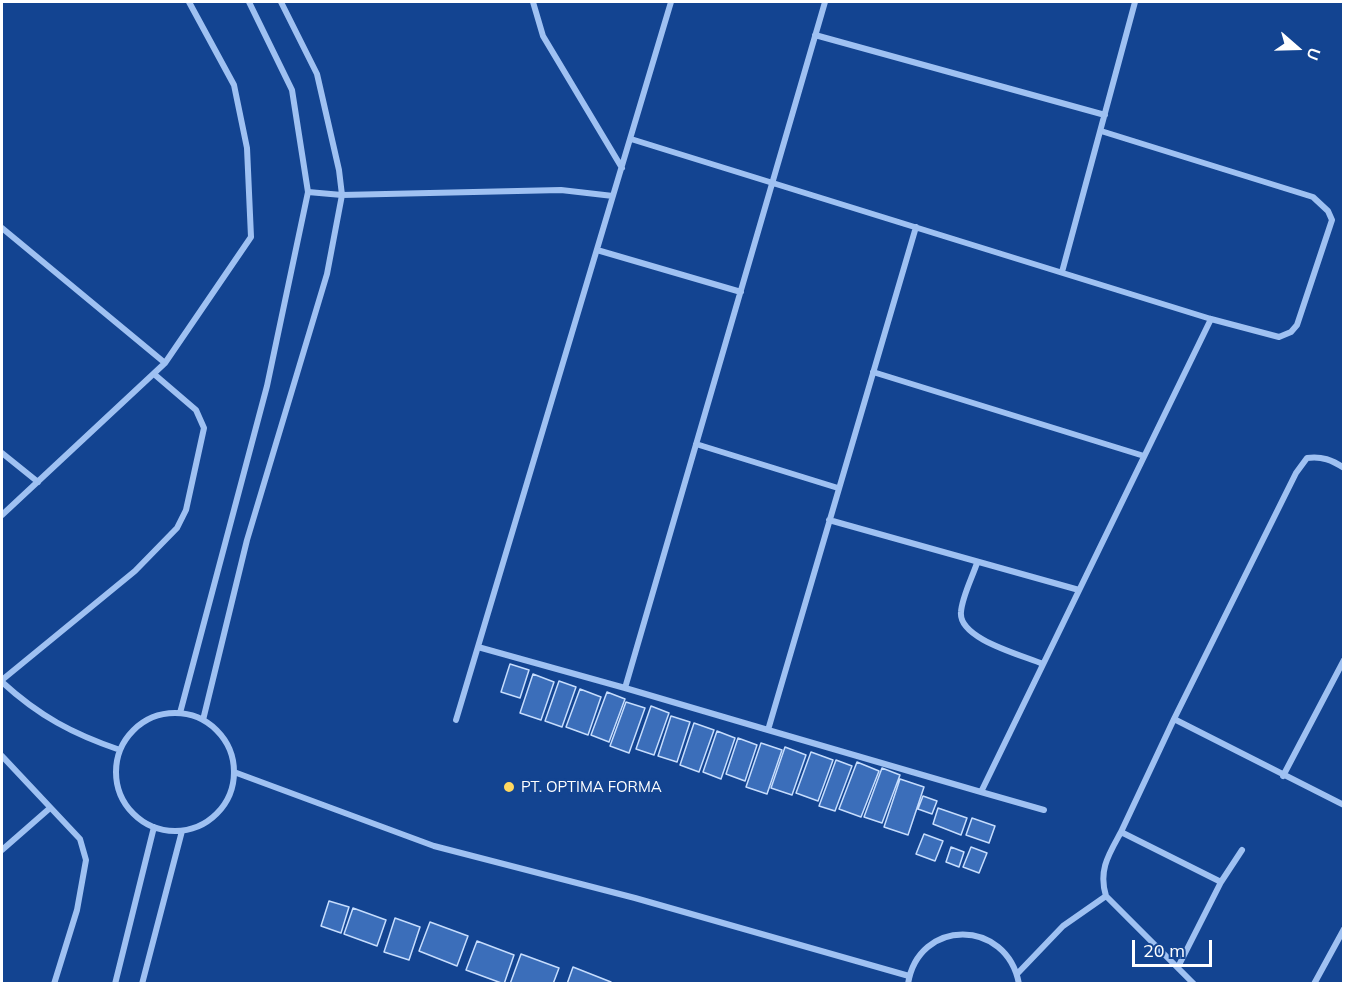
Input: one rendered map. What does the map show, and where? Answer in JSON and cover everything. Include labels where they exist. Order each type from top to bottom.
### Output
[{"type":"street","points":[[2,515],[165,363],[251,237],[247,148],[234,85],[189,2]]},
{"type":"street","points":[[180,713],[267,386],[308,192],[292,90],[249,2]]},
{"type":"street","points":[[203,720],[248,540],[327,273],[342,195],[339,170],[317,74],[281,2]]},
{"type":"street","points":[[533,2],[543,36],[622,168]]},
{"type":"street","points":[[456,720],[671,2]]},
{"type":"street","points":[[625,688],[825,2]]},
{"type":"street","points":[[1062,272],[1136,2]]},
{"type":"street","points":[[815,35],[1106,116]]},
{"type":"street","points":[[631,139],[1211,318],[1279,337],[1291,332],[1297,325],[1332,220],[1328,211],[1313,197],[1101,131]]},
{"type":"street","points":[[308,192],[342,195],[561,190],[613,196]]},
{"type":"street","points":[[768,730],[916,227]]},
{"type":"street","points":[[2,228],[165,363]]},
{"type":"street","points":[[597,250],[741,292]]},
{"type":"street","points":[[981,792],[1211,318]]},
{"type":"street","points":[[873,372],[1144,456]]},
{"type":"street","points":[[120,750],[88,739],[31,709],[2,681],[135,571],[177,528],[182,519],[204,428],[196,410],[154,374]]},
{"type":"street","points":[[696,444],[838,488]]},
{"type":"street","points":[[2,453],[38,482]]},
{"type":"street","points":[[1194,984],[1179,965],[1106,896],[1102,882],[1104,864],[1296,473],[1307,458],[1318,457],[1344,468]]},
{"type":"street","points":[[829,520],[1079,590]]},
{"type":"street","points":[[977,563],[960,612],[963,625],[972,635],[1043,664]]},
{"type":"street","points":[[478,647],[1044,810]]},
{"type":"street","points":[[1283,776],[1344,660]]},
{"type":"street","points":[[180,713],[203,720],[216,729],[226,741],[232,756],[234,772],[230,793],[219,811],[203,825],[182,831],[154,827],[138,818],[125,804],[118,787],[116,768],[120,750],[130,734],[144,722],[162,715],[180,713]]},
{"type":"street","points":[[1174,719],[1344,805]]},
{"type":"street","points":[[2,756],[80,839],[86,860],[77,910],[54,984]]},
{"type":"street","points":[[234,772],[434,846],[635,898],[909,976]]},
{"type":"street","points":[[2,850],[50,808]]},
{"type":"street","points":[[115,984],[154,827]]},
{"type":"street","points":[[142,984],[182,831]]},
{"type":"street","points":[[1121,832],[1221,882]]},
{"type":"street","points":[[1179,965],[1221,882],[1242,850]]},
{"type":"street","points":[[1017,974],[1063,926],[1106,896]]},
{"type":"street","points":[[1314,984],[1344,929]]},
{"type":"street","points":[[908,984],[909,976],[924,950],[937,940],[952,934],[969,934],[985,938],[999,946],[1011,959],[1019,984]]},
{"type":"building","points":[[510,664],[529,670],[520,698],[501,692]]},
{"type":"building","points":[[533,674],[554,682],[541,720],[520,713]]},
{"type":"building","points":[[559,681],[576,687],[562,727],[545,721]]},
{"type":"building","points":[[580,689],[601,697],[588,735],[566,727]]},
{"type":"building","points":[[607,692],[625,699],[609,742],[591,735]]},
{"type":"building","points":[[626,702],[645,708],[629,753],[610,746]]},
{"type":"building","points":[[651,706],[669,713],[654,755],[636,749]]},
{"type":"building","points":[[671,716],[690,722],[677,762],[658,756]]},
{"type":"building","points":[[694,723],[714,730],[699,772],[680,765]]},
{"type":"building","points":[[717,731],[735,738],[721,779],[703,772]]},
{"type":"building","points":[[738,738],[757,745],[745,781],[726,774]]},
{"type":"building","points":[[761,743],[782,750],[767,794],[746,787]]},
{"type":"building","points":[[785,747],[806,755],[792,795],[771,788]]},
{"type":"building","points":[[811,752],[833,760],[818,801],[796,793]]},
{"type":"building","points":[[836,760],[852,766],[835,811],[819,806]]},
{"type":"building","points":[[857,762],[879,771],[861,817],[839,809]]},
{"type":"building","points":[[882,768],[900,775],[882,823],[864,817]]},
{"type":"building","points":[[900,779],[924,787],[908,835],[884,827]]},
{"type":"building","points":[[923,796],[937,801],[932,814],[918,809]]},
{"type":"building","points":[[938,808],[967,818],[961,835],[933,824]]},
{"type":"building","points":[[972,818],[995,826],[989,843],[966,835]]},
{"type":"building","points":[[924,834],[943,841],[935,861],[916,854]]},
{"type":"building","points":[[951,847],[964,852],[959,867],[946,862]]},
{"type":"building","points":[[971,847],[987,853],[979,873],[963,867]]},
{"type":"building","points":[[329,901],[349,907],[341,933],[321,926]]},
{"type":"building","points":[[353,908],[386,920],[377,946],[344,934]]},
{"type":"building","points":[[395,918],[420,927],[409,960],[384,952]]},
{"type":"building","points":[[430,922],[468,936],[457,966],[419,951]]},
{"type":"building","points":[[477,941],[514,955],[504,984],[466,970]]},
{"type":"building","points":[[521,954],[559,968],[553,984],[510,984]]},
{"type":"building","points":[[573,967],[611,982],[610,984],[567,984]]},
{"type":"place","name":"PT. OPTIMA FORMA","points":[[509,787]]}]
